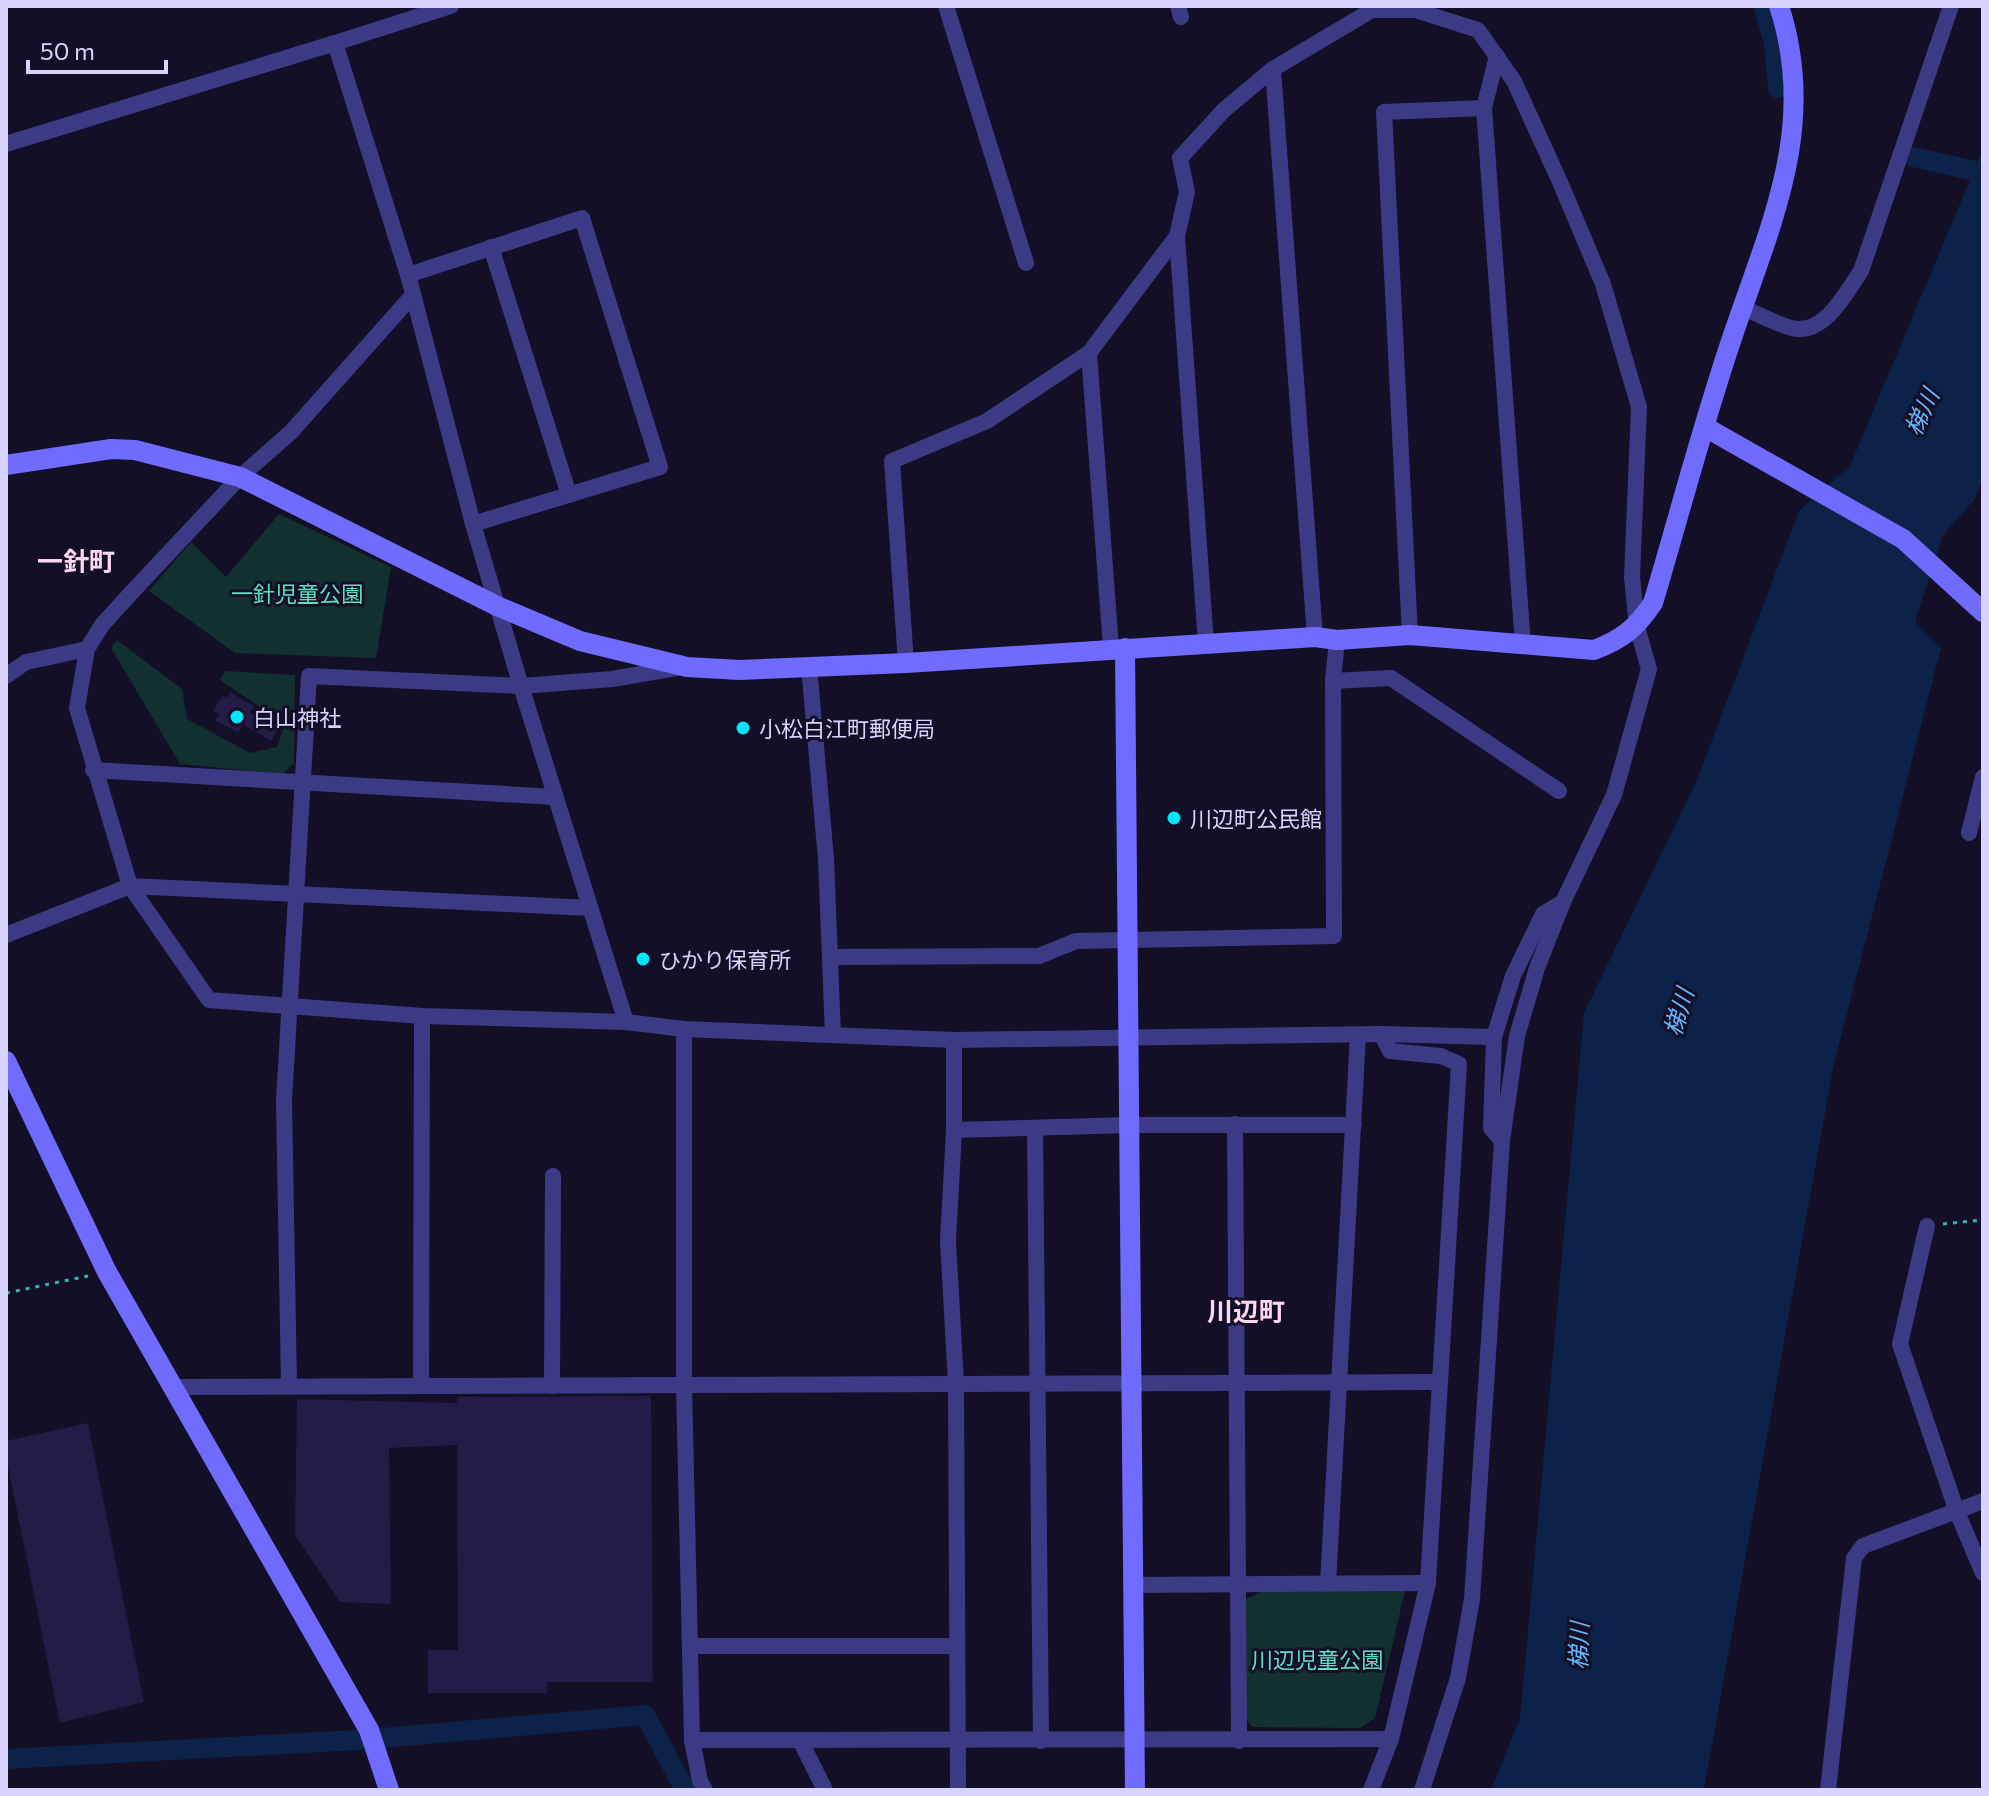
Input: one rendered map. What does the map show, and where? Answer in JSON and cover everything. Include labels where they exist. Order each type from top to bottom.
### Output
[{"type":"street","points":[[6,144],[451,6]]},
{"type":"street","points":[[946,6],[1026,263]]},
{"type":"street","points":[[6,465],[123,449],[240,477],[497,606],[580,641],[687,667],[740,670],[906,663],[1315,637],[1337,640],[1410,635],[1594,650],[1621,640],[1637,627],[1653,603],[1743,308],[1776,218],[1790,159],[1796,89],[1779,6]]},
{"type":"street","points":[[1743,308],[1797,329],[1815,324],[1837,307],[1861,271],[1951,6]]},
{"type":"street","points":[[1206,644],[1177,236],[1187,192],[1180,158],[1224,110],[1273,69],[1372,10],[1415,10],[1445,17],[1478,30],[1514,81],[1603,284],[1639,407],[1632,577],[1637,627],[1649,669],[1614,795],[1563,902],[1537,968],[1517,1036],[1502,1141],[1472,1599],[1458,1678],[1422,1790]]},
{"type":"street","points":[[335,43],[408,275],[497,606],[626,1022]]},
{"type":"street","points":[[1497,56],[1484,108],[1523,645]]},
{"type":"street","points":[[1273,69],[1315,637]]},
{"type":"street","points":[[1410,635],[1384,112],[1484,108]]},
{"type":"street","points":[[408,275],[582,218],[660,467],[473,524]]},
{"type":"street","points":[[906,663],[892,461],[987,421],[1089,353],[1177,236]]},
{"type":"street","points":[[491,247],[569,495]]},
{"type":"street","points":[[412,296],[291,432],[240,477],[132,592],[102,625],[87,649],[77,708],[130,886],[209,1000],[422,1016],[626,1022],[684,1029],[954,1040],[1381,1034],[1494,1037]]},
{"type":"street","points":[[1089,353],[1118,648],[1128,939],[1127,1125],[1135,1790]]},
{"type":"street","points":[[1705,427],[1903,539],[1983,612]]},
{"type":"street","points":[[830,957],[1039,956],[1076,941],[1334,936],[1333,681],[1337,640]]},
{"type":"street","points":[[6,676],[26,662],[87,649]]},
{"type":"street","points":[[809,666],[833,1035]]},
{"type":"street","points":[[289,1386],[284,1100],[309,676],[521,686],[612,679],[687,667]]},
{"type":"street","points":[[1333,681],[1391,678],[1559,791]]},
{"type":"street","points":[[93,770],[555,797]]},
{"type":"street","points":[[1969,833],[1983,777]]},
{"type":"street","points":[[6,935],[130,886],[590,908]]},
{"type":"street","points":[[1502,1141],[1491,1128],[1494,1037],[1513,976],[1543,914],[1563,902]]},
{"type":"street","points":[[421,1386],[422,1016]]},
{"type":"street","points":[[684,1029],[684,1384],[692,1740],[700,1781],[705,1790]]},
{"type":"street","points":[[1371,1790],[1391,1739],[1428,1583],[1459,1064],[1441,1056],[1390,1051],[1381,1034]]},
{"type":"street","points":[[1328,1584],[1358,1035]]},
{"type":"street","points":[[954,1040],[954,1130],[948,1241],[956,1384],[958,1790]]},
{"type":"street","points":[[6,1061],[107,1272],[369,1730],[389,1790]]},
{"type":"street","points":[[1235,1124],[1239,1741]]},
{"type":"street","points":[[954,1130],[1127,1125],[1354,1125]]},
{"type":"street","points":[[1035,1130],[1041,1741]]},
{"type":"street","points":[[552,1386],[553,1176]]},
{"type":"street","points":[[1927,1226],[1900,1344],[1957,1512],[1983,1573]]},
{"type":"street","points":[[175,1387],[1438,1382]]},
{"type":"street","points":[[1828,1790],[1854,1558],[1863,1546],[1983,1501]]},
{"type":"street","points":[[1133,1585],[1428,1583]]},
{"type":"street","points":[[690,1646],[956,1646]]},
{"type":"street","points":[[692,1740],[1135,1742],[1391,1739]]},
{"type":"street","points":[[800,1740],[825,1790]]},
{"type":"path","points":[[1927,1226],[1983,1220]]},
{"type":"path","points":[[6,1293],[107,1272]]},
{"type":"green space","name":"一針児童公園","points":[[279,514],[391,567],[376,658],[235,653],[149,591],[191,542],[226,577]]},
{"type":"green space","points":[[117,640],[182,689],[187,719],[250,753],[277,747],[285,724],[220,680],[225,671],[295,675],[294,763],[283,774],[180,764],[111,648]]},
{"type":"green space","name":"川辺児童公園","points":[[1405,1591],[1375,1718],[1360,1728],[1253,1727],[1245,1718],[1244,1600],[1261,1592]]},
{"type":"water","name":"梯川","points":[[1983,149],[1983,478],[1975,499],[1943,535],[1915,622],[1941,648],[1833,1068],[1704,1790],[1491,1790],[1520,1719],[1584,1013],[1697,780],[1799,511],[1850,466]]},
{"type":"building","name":"白山神社","points":[[230,692],[254,706],[250,713],[278,729],[271,741],[243,724],[238,733],[215,720],[219,714],[213,711],[223,695],[227,698]]},
{"type":"building","points":[[651,1396],[653,1682],[547,1682],[547,1693],[428,1693],[428,1650],[458,1650],[457,1445],[389,1448],[391,1604],[340,1602],[295,1535],[297,1399],[457,1403],[457,1397]]},
{"type":"building","points":[[88,1423],[144,1702],[60,1723],[6,1457],[6,1441]]},
{"type":"waterway","points":[[1764,6],[1774,44],[1778,88]]},
{"type":"waterway","points":[[1914,157],[1983,173]]},
{"type":"waterway","points":[[382,1738],[645,1715],[685,1790]]},
{"type":"waterway","points":[[6,1759],[358,1740]]},
{"type":"place","name":"白山神社","points":[[237,717]]},
{"type":"place","name":"小松白江町郵便局","points":[[743,728]]},
{"type":"place","name":"川辺町公民館","points":[[1174,818]]},
{"type":"place","name":"ひかり保育所","points":[[643,959]]},
{"type":"district","name":"一針町","points":[[76,560]]},
{"type":"district","name":"川辺町","points":[[1246,1310]]}]
